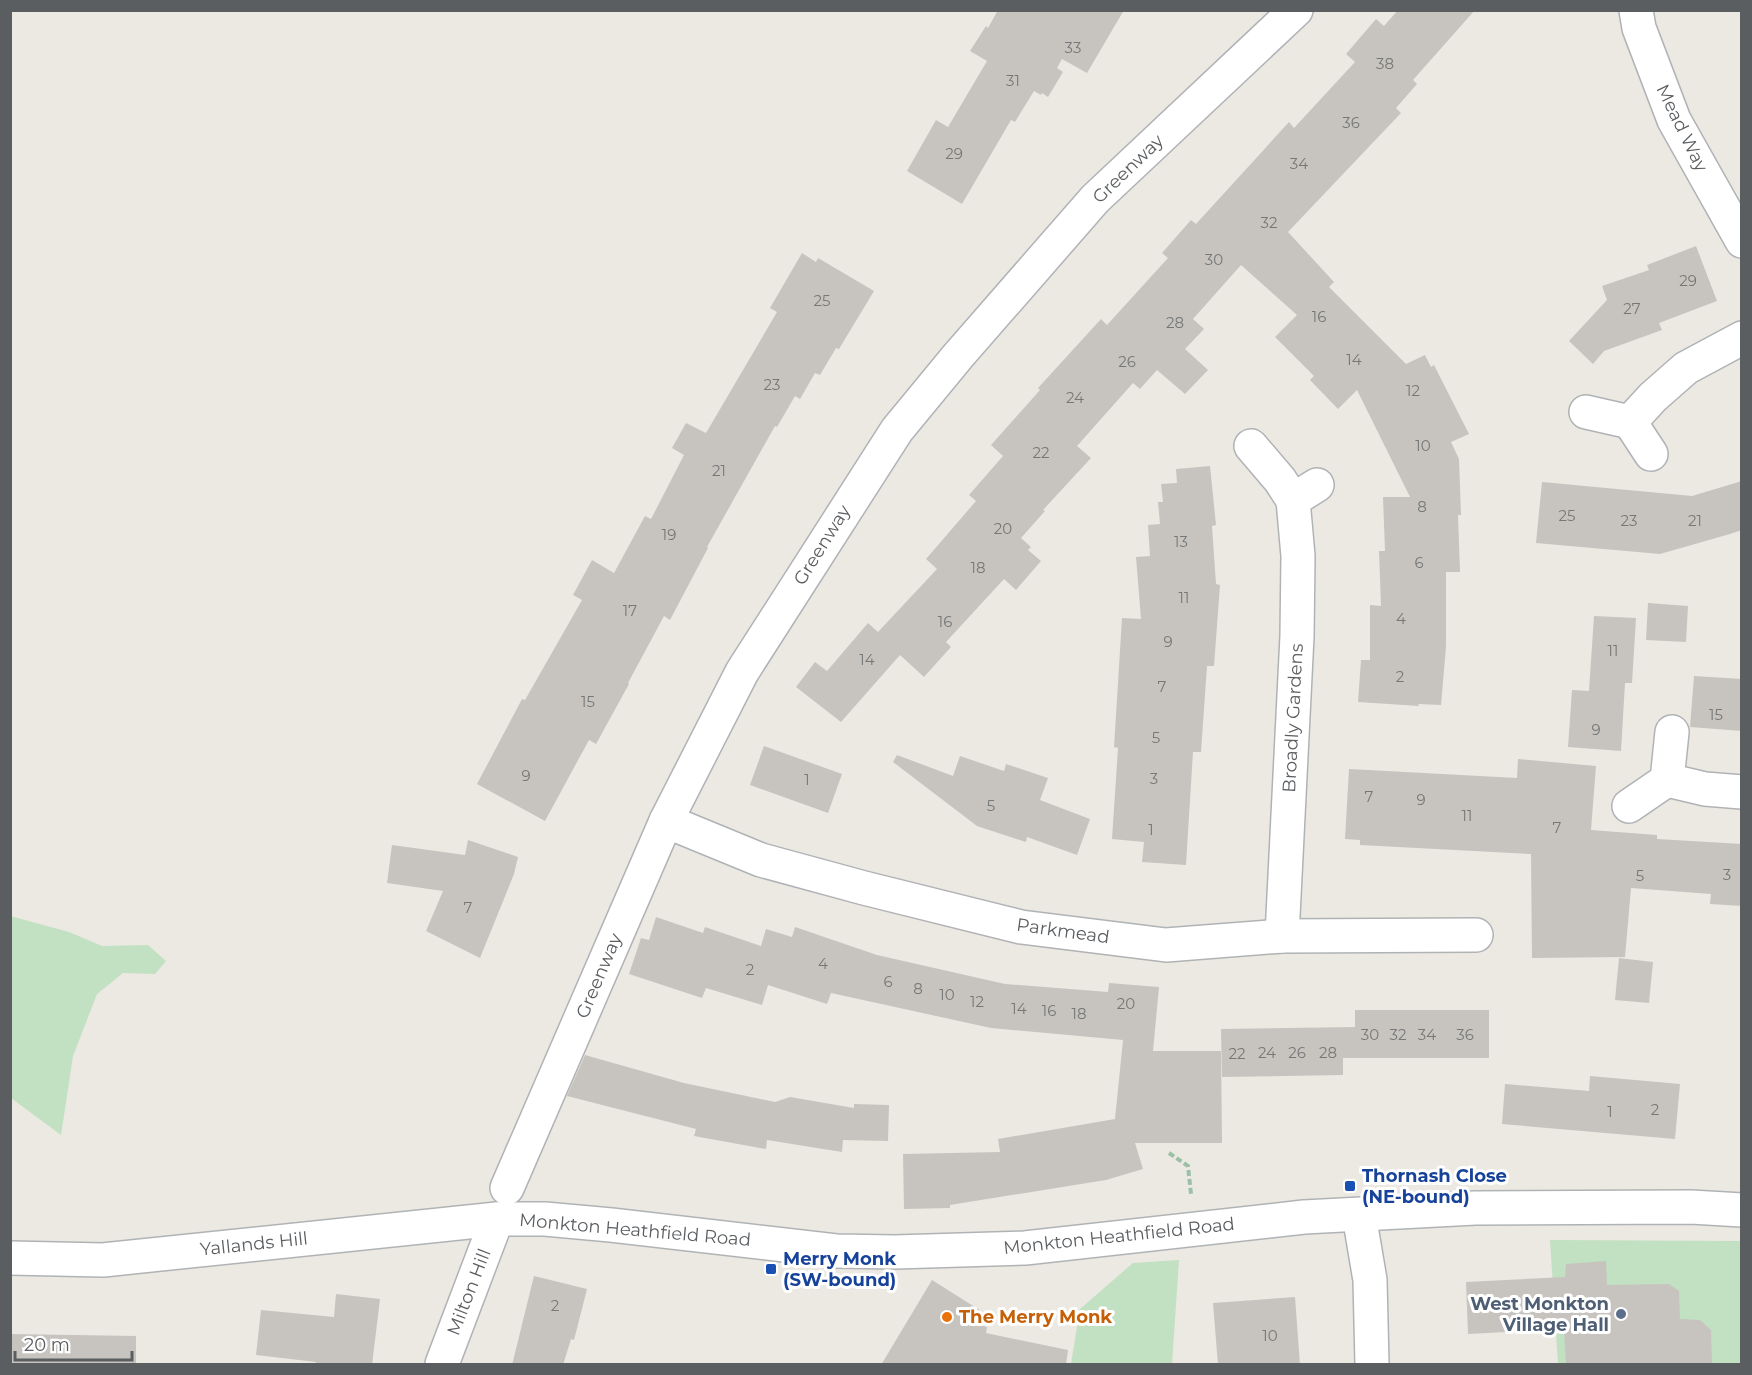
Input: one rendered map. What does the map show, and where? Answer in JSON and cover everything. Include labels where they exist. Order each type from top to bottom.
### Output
[{"type":"street","name":"Greenway","points":[[507,1188],[666,821],[742,672],[897,430],[958,356],[1095,199],[1296,10]]},
{"type":"street","name":"Mead Way","points":[[1636,10],[1639,28],[1674,120],[1742,241]]},
{"type":"street","points":[[1630,422],[1653,397],[1686,368],[1742,338]]},
{"type":"street","points":[[1586,412],[1630,422],[1651,454]]},
{"type":"street","name":"Broadly Gardens","points":[[1251,446],[1280,480],[1305,492],[1298,556],[1297,636],[1282,936]]},
{"type":"street","points":[[1667,780],[1672,732]]},
{"type":"street","points":[[1629,806],[1667,780],[1705,789],[1742,792]]},
{"type":"street","name":"Parkmead","points":[[666,821],[761,860],[1021,927],[1166,945],[1282,936],[1476,936]]},
{"type":"street","name":"Monkton Heathfield Road","points":[[497,1219],[545,1219],[836,1251],[883,1252],[1025,1248],[1304,1217],[1475,1208],[1691,1207],[1742,1210]]},
{"type":"street","points":[[1359,1215],[1370,1280],[1372,1365]]},
{"type":"street","name":"Yallands Hill","points":[[10,1258],[103,1260],[497,1219]]},
{"type":"street","name":"Milton Hill","points":[[442,1365],[497,1219]]},
{"type":"path","points":[[1169,1153],[1188,1166],[1195,1228]]},
{"type":"green space","points":[[10,916],[69,932],[102,946],[148,945],[166,961],[155,974],[123,973],[97,994],[73,1056],[61,1135],[11,1098]]},
{"type":"green space","points":[[1550,1240],[1741,1241],[1741,1364],[1558,1364]]},
{"type":"green space","points":[[1179,1260],[1172,1364],[1071,1364],[1080,1309],[1133,1263]]},
{"type":"building","points":[[998,10],[1124,10],[1087,73],[1062,59],[1057,68],[1063,72],[1048,97],[1034,91],[1015,122],[1011,120],[962,204],[907,171],[936,120],[948,127],[987,61],[970,51],[986,26],[988,28]]},
{"type":"building","points":[[1398,10],[1475,10],[1413,80],[1417,84],[1396,108],[1401,113],[1288,232],[1334,282],[1329,287],[1406,364],[1425,355],[1431,367],[1434,365],[1469,434],[1451,442],[1459,459],[1460,572],[1446,572],[1446,647],[1441,705],[1358,702],[1361,660],[1370,660],[1370,605],[1381,606],[1379,551],[1385,551],[1383,497],[1410,497],[1357,390],[1338,409],[1310,380],[1314,376],[1275,337],[1297,315],[1241,265],[1193,319],[1204,329],[1185,349],[1208,370],[1185,394],[1157,370],[1140,389],[1133,383],[1077,446],[1091,458],[1043,510],[1045,511],[1021,538],[1031,547],[1028,550],[1041,561],[1016,590],[1004,579],[946,642],[951,647],[924,677],[900,655],[841,722],[796,687],[815,662],[827,671],[868,623],[878,632],[937,569],[926,559],[976,501],[969,495],[1003,456],[991,445],[1040,390],[1038,388],[1101,319],[1107,325],[1168,258],[1162,253],[1191,220],[1196,224],[1289,122],[1294,128],[1355,62],[1346,54],[1376,19],[1384,26]]},
{"type":"building","points":[[1696,246],[1717,301],[1659,323],[1662,330],[1604,351],[1593,364],[1569,341],[1607,300],[1602,286],[1649,270],[1647,265]]},
{"type":"building","points":[[802,253],[816,262],[818,258],[874,291],[839,349],[836,348],[820,375],[815,373],[800,399],[795,396],[777,427],[775,426],[707,547],[670,620],[664,616],[596,744],[589,740],[545,821],[477,784],[522,699],[525,700],[582,600],[573,595],[592,560],[614,573],[645,516],[651,519],[684,455],[672,448],[686,423],[706,433],[777,312],[770,308]]},
{"type":"building","points":[[1210,466],[1216,525],[1212,526],[1216,584],[1220,585],[1214,666],[1207,666],[1201,752],[1193,752],[1186,865],[1142,862],[1144,842],[1112,839],[1118,748],[1114,747],[1122,618],[1141,619],[1136,557],[1150,556],[1148,525],[1160,524],[1158,502],[1163,502],[1161,484],[1177,483],[1176,469]]},
{"type":"building","points":[[1742,481],[1742,530],[1730,534],[1660,554],[1536,543],[1542,482],[1692,496]]},
{"type":"building","points":[[1648,603],[1688,606],[1686,642],[1646,640]]},
{"type":"building","points":[[1594,616],[1636,618],[1632,683],[1625,683],[1621,751],[1568,747],[1572,690],[1589,691]]},
{"type":"building","points":[[1694,676],[1742,679],[1742,731],[1690,727]]},
{"type":"building","points":[[764,746],[842,774],[828,813],[750,785]]},
{"type":"building","points":[[897,755],[953,776],[960,756],[1004,771],[1006,764],[1048,778],[1040,800],[1090,819],[1077,855],[1027,837],[1026,842],[977,826],[893,762]]},
{"type":"building","points":[[1518,759],[1596,766],[1591,830],[1657,835],[1657,839],[1742,844],[1742,906],[1710,904],[1711,894],[1631,888],[1625,957],[1532,958],[1531,854],[1360,845],[1360,840],[1345,839],[1349,769],[1517,778]]},
{"type":"building","points":[[468,840],[518,857],[514,874],[480,958],[426,931],[443,891],[387,883],[392,845],[465,855]]},
{"type":"building","points":[[656,917],[703,933],[705,927],[761,946],[766,929],[792,937],[795,927],[877,955],[1005,984],[1108,992],[1109,983],[1159,987],[1153,1051],[1221,1051],[1222,1143],[1135,1143],[1143,1169],[1106,1180],[950,1205],[950,1208],[904,1209],[903,1154],[1000,1152],[998,1139],[1115,1119],[1123,1040],[991,1028],[831,993],[827,1004],[768,985],[762,1005],[706,988],[702,998],[629,974],[641,938],[649,940]]},
{"type":"building","points":[[1619,958],[1653,962],[1649,1003],[1615,1000]]},
{"type":"building","points":[[1355,1010],[1489,1010],[1489,1058],[1343,1058],[1343,1075],[1222,1077],[1221,1029],[1355,1027]]},
{"type":"building","points":[[585,1055],[684,1083],[775,1102],[790,1097],[854,1108],[854,1104],[889,1105],[888,1141],[843,1140],[842,1152],[767,1140],[766,1149],[694,1136],[696,1129],[567,1096]]},
{"type":"building","points":[[1590,1076],[1680,1084],[1675,1139],[1502,1124],[1505,1084],[1589,1091]]},
{"type":"building","name":"West Monkton Village Hall","points":[[1606,1261],[1607,1285],[1669,1284],[1679,1291],[1680,1319],[1700,1320],[1711,1330],[1712,1365],[1566,1365],[1564,1329],[1468,1334],[1466,1282],[1565,1277],[1566,1264]]},
{"type":"building","points":[[534,1276],[587,1289],[574,1340],[571,1339],[563,1365],[512,1365]]},
{"type":"building","name":"The Merry Monk","points":[[932,1280],[986,1314],[983,1326],[987,1327],[986,1333],[1068,1350],[1066,1365],[881,1365]]},
{"type":"building","points":[[336,1294],[380,1299],[372,1365],[315,1365],[316,1362],[256,1355],[261,1310],[334,1317]]},
{"type":"building","points":[[1295,1297],[1300,1365],[1218,1365],[1213,1303]]},
{"type":"building","points":[[10,1334],[136,1336],[136,1365],[10,1365]]},
{"type":"place","name":"Thornash Close (NE-bound)","points":[[1350,1186]]},
{"type":"place","name":"Merry Monk (SW-bound)","points":[[771,1269]]},
{"type":"place","name":"West Monkton Village Hall","points":[[1621,1314]]},
{"type":"place","name":"The Merry Monk","points":[[947,1317]]}]
